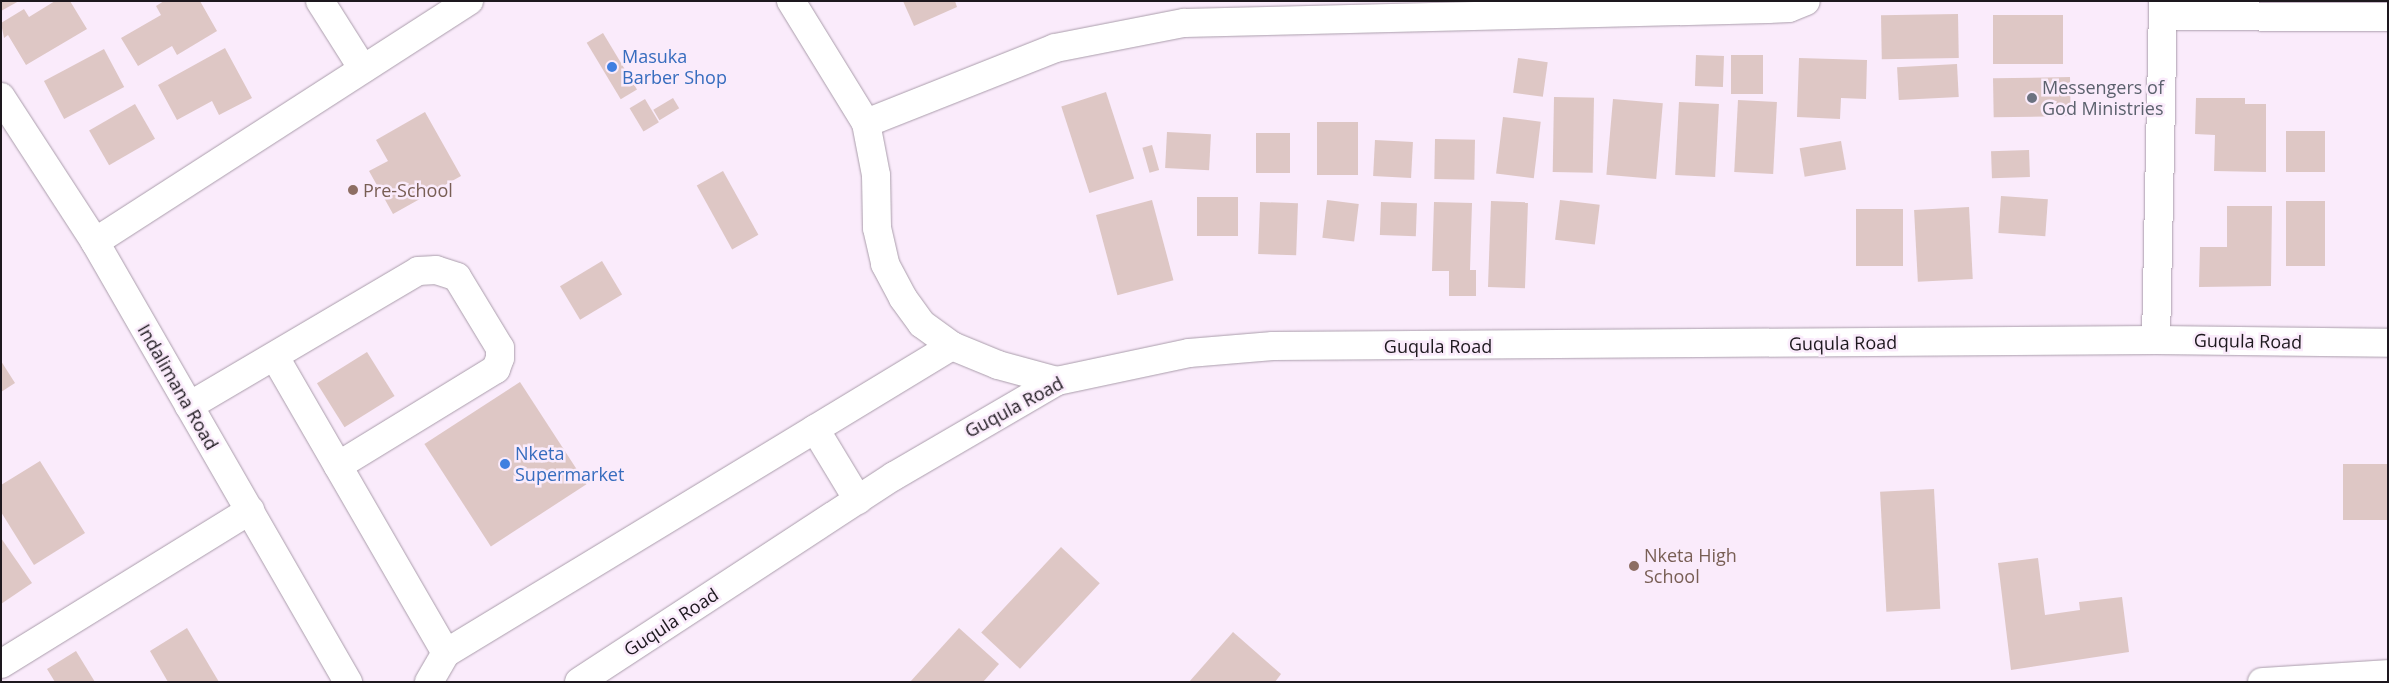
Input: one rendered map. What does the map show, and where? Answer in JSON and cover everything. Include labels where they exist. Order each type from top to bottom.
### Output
[{"type":"street","points":[[320,1],[363,68]]},
{"type":"street","points":[[95,242],[469,1]]},
{"type":"street","points":[[791,1],[866,123],[876,175],[877,228],[885,264],[922,324],[952,346],[998,365],[1056,381]]},
{"type":"street","points":[[866,123],[1047,51],[1168,25],[1775,9],[1806,1]]},
{"type":"street","points":[[2156,340],[2163,9],[2388,18]]},
{"type":"street","name":"Indalimana Road","points":[[1,97],[95,242],[348,682]]},
{"type":"street","points":[[189,406],[418,271],[436,270],[457,277],[500,348],[496,369],[338,466]]},
{"type":"street","name":"Guqula Road","points":[[579,682],[978,424],[1056,381],[1189,353],[1273,346],[2156,340],[2388,343]]},
{"type":"street","points":[[429,682],[446,652],[952,346]]},
{"type":"street","points":[[275,357],[446,652]]},
{"type":"street","points":[[815,429],[858,500]]},
{"type":"street","points":[[1,664],[250,510]]},
{"type":"street","points":[[2262,682],[2388,674]]},
{"type":"building","points":[[1,1],[19,1],[1,11]]},
{"type":"building","points":[[55,1],[70,1],[87,29],[26,65],[8,35],[4,38],[1,23],[24,9],[29,17]]},
{"type":"building","points":[[164,1],[200,1],[217,31],[177,55],[172,46],[138,66],[121,38],[161,15],[156,6]]},
{"type":"building","points":[[903,1],[955,1],[957,7],[914,26]]},
{"type":"building","points":[[1958,14],[1959,58],[1882,59],[1881,15]]},
{"type":"building","points":[[1993,15],[2063,15],[2063,64],[1993,64]]},
{"type":"building","name":"Masuka Barber Shop","points":[[603,33],[637,90],[621,99],[587,43]]},
{"type":"building","points":[[225,48],[252,98],[219,115],[212,101],[177,120],[158,85]]},
{"type":"building","points":[[104,49],[124,87],[64,119],[44,81]]},
{"type":"building","points":[[1696,55],[1724,56],[1723,87],[1695,86]]},
{"type":"building","points":[[1731,55],[1763,55],[1763,94],[1731,94]]},
{"type":"building","points":[[1518,58],[1548,62],[1543,97],[1513,93]]},
{"type":"building","points":[[1799,58],[1867,60],[1866,99],[1841,98],[1840,119],[1797,117]]},
{"type":"building","points":[[1957,64],[1959,97],[1899,100],[1897,67]]},
{"type":"building","name":"Messengers of God Ministries","points":[[2070,77],[2071,116],[1994,117],[1993,78]]},
{"type":"building","points":[[1106,92],[1134,179],[1089,193],[1061,107]]},
{"type":"building","points":[[1554,97],[1594,98],[1593,173],[1553,172]]},
{"type":"building","points":[[673,98],[679,108],[659,120],[653,110]]},
{"type":"building","points":[[2196,98],[2245,98],[2245,104],[2266,104],[2266,172],[2214,171],[2215,135],[2195,134]]},
{"type":"building","points":[[645,99],[659,122],[643,131],[630,108]]},
{"type":"building","points":[[1613,99],[1663,103],[1656,179],[1606,175]]},
{"type":"building","points":[[1738,100],[1777,102],[1773,174],[1734,172]]},
{"type":"building","points":[[1679,102],[1719,104],[1715,177],[1675,175]]},
{"type":"building","points":[[135,104],[155,139],[109,165],[89,130]]},
{"type":"building","points":[[425,112],[461,176],[393,214],[369,171],[388,161],[376,140]]},
{"type":"building","points":[[1503,117],[1541,122],[1534,178],[1496,174]]},
{"type":"building","points":[[1317,122],[1358,122],[1358,175],[1317,175]]},
{"type":"building","points":[[2286,131],[2325,131],[2325,172],[2286,172]]},
{"type":"building","points":[[1167,132],[1211,134],[1209,170],[1165,168]]},
{"type":"building","points":[[1256,133],[1290,133],[1290,173],[1256,173]]},
{"type":"building","points":[[1435,139],[1475,140],[1474,180],[1434,179]]},
{"type":"building","points":[[1375,140],[1413,142],[1411,178],[1373,176]]},
{"type":"building","points":[[1841,141],[1846,170],[1805,177],[1800,148]]},
{"type":"building","points":[[1152,145],[1159,170],[1150,173],[1142,148]]},
{"type":"building","points":[[2029,150],[2030,177],[1992,178],[1991,151]]},
{"type":"building","points":[[723,171],[758,235],[732,249],[697,186]]},
{"type":"building","points":[[2001,196],[2048,199],[2045,236],[1998,233]]},
{"type":"building","points":[[1197,197],[1238,197],[1238,236],[1197,236]]},
{"type":"building","points":[[1152,200],[1173,280],[1117,295],[1096,215]]},
{"type":"building","points":[[1327,200],[1359,204],[1354,242],[1322,238]]},
{"type":"building","points":[[1560,200],[1600,205],[1595,245],[1555,240]]},
{"type":"building","points":[[1491,201],[1528,202],[1525,288],[1488,287]]},
{"type":"building","points":[[2286,201],[2325,201],[2325,266],[2286,266]]},
{"type":"building","points":[[1260,202],[1298,203],[1296,255],[1258,254]]},
{"type":"building","points":[[1381,202],[1417,203],[1416,236],[1380,235]]},
{"type":"building","points":[[1434,202],[1472,203],[1470,270],[1476,270],[1476,296],[1449,296],[1449,271],[1432,271]]},
{"type":"building","points":[[2227,206],[2272,206],[2271,286],[2199,287],[2200,247],[2227,247]]},
{"type":"building","points":[[1969,207],[1973,279],[1918,282],[1914,210]]},
{"type":"building","points":[[1856,209],[1903,209],[1903,266],[1856,266]]},
{"type":"building","points":[[602,261],[622,294],[580,320],[560,286]]},
{"type":"building","points":[[367,352],[395,396],[345,427],[317,383]]},
{"type":"building","points":[[1,361],[15,383],[1,392]]},
{"type":"building","name":"Nketa Supermarket","points":[[520,382],[586,484],[491,546],[424,444]]},
{"type":"building","points":[[40,461],[85,533],[34,565],[1,512],[1,485]]},
{"type":"building","points":[[2343,464],[2388,464],[2388,520],[2343,520]]},
{"type":"building","points":[[1934,489],[1940,609],[1886,612],[1880,492]]},
{"type":"building","points":[[1,538],[32,583],[1,604]]},
{"type":"building","points":[[1061,547],[1100,583],[1020,669],[981,633]]},
{"type":"building","points":[[2038,558],[2045,615],[2080,610],[2079,602],[2122,597],[2129,652],[2011,670],[1998,563]]},
{"type":"building","points":[[187,628],[219,682],[168,682],[150,651]]},
{"type":"building","points":[[959,628],[999,664],[983,682],[910,682]]},
{"type":"building","points":[[1233,632],[1281,674],[1275,682],[1189,682]]},
{"type":"building","points":[[76,651],[95,682],[55,682],[47,669]]},
{"type":"place","name":"Masuka Barber Shop","points":[[612,67]]},
{"type":"place","name":"Messengers of God Ministries","points":[[2032,98]]},
{"type":"place","name":"Pre-School","points":[[353,190]]},
{"type":"place","name":"Nketa Supermarket","points":[[505,464]]},
{"type":"place","name":"Nketa High School","points":[[1634,566]]}]
